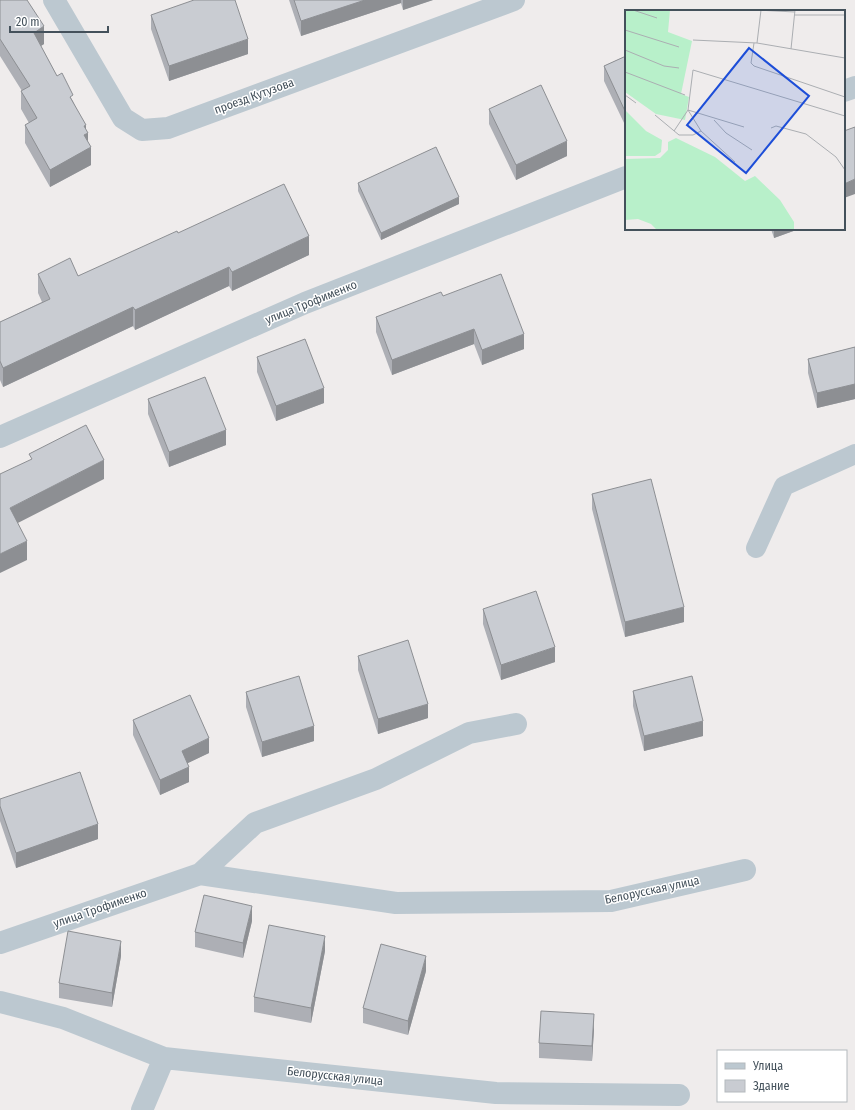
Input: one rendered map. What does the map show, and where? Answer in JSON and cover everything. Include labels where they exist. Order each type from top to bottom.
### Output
[{"type":"street","name":"проезд Кутузова","points":[[54,0],[123,118],[142,130],[168,128],[514,0]]},
{"type":"street","points":[[845,91],[855,86]]},
{"type":"street","name":"улица Трофименко","points":[[0,437],[305,303],[625,177]]},
{"type":"street","points":[[200,874],[255,823],[376,779],[469,733],[516,724]]},
{"type":"street","name":"Белорусская улица","points":[[200,874],[396,904],[611,901],[745,870]]},
{"type":"street","name":"улица Трофименко","points":[[0,943],[200,874]]},
{"type":"street","name":"Белорусская улица","points":[[0,1002],[63,1018],[164,1058],[496,1093],[679,1095]]},
{"type":"street","points":[[142,1110],[164,1058]]},
{"type":"lane","points":[[756,548],[784,486],[855,454]]},
{"type":"building","points":[[0,0],[27,0],[44,26],[34,33],[57,76],[62,73],[73,95],[70,97],[86,125],[84,126],[88,133],[84,135],[91,147],[50,170],[25,125],[37,118],[21,91],[30,86],[0,39]]},
{"type":"building","points":[[194,0],[235,0],[248,39],[169,66],[151,15]]},
{"type":"building","points":[[294,0],[365,0],[301,21]]},
{"type":"building","points":[[625,56],[625,111],[604,66]]},
{"type":"building","points":[[541,85],[567,141],[516,165],[489,109]]},
{"type":"building","points":[[855,127],[855,179],[845,184],[845,131]]},
{"type":"building","points":[[436,147],[459,197],[381,233],[358,183]]},
{"type":"building","points":[[284,184],[309,236],[232,272],[229,267],[135,310],[133,307],[3,368],[0,361],[0,322],[50,299],[38,274],[70,258],[78,276],[177,231],[178,233]]},
{"type":"building","points":[[501,274],[524,334],[482,350],[474,329],[392,360],[376,317],[441,292],[443,296]]},
{"type":"building","points":[[305,339],[324,388],[276,406],[257,357]]},
{"type":"building","points":[[855,347],[855,384],[817,393],[808,359]]},
{"type":"building","points":[[205,377],[226,430],[169,452],[148,399]]},
{"type":"building","points":[[86,425],[104,460],[10,508],[27,541],[0,554],[0,474],[32,459],[29,454]]},
{"type":"building","points":[[651,479],[684,607],[625,622],[592,494]]},
{"type":"building","points":[[536,591],[555,647],[501,665],[483,609]]},
{"type":"building","points":[[408,640],[428,704],[378,719],[358,656]]},
{"type":"building","points":[[299,676],[314,726],[262,742],[246,692]]},
{"type":"building","points":[[692,676],[703,721],[644,736],[633,691]]},
{"type":"building","points":[[190,695],[209,738],[182,751],[189,767],[160,780],[133,720]]},
{"type":"building","points":[[80,772],[98,824],[16,853],[0,806],[0,799]]},
{"type":"building","points":[[204,895],[252,906],[243,943],[195,932]]},
{"type":"building","points":[[269,925],[325,936],[311,1008],[254,997]]},
{"type":"building","points":[[68,931],[121,941],[112,993],[59,983]]},
{"type":"building","points":[[381,944],[426,956],[408,1021],[363,1008]]},
{"type":"building","points":[[541,1011],[594,1014],[592,1046],[539,1043]]}]
